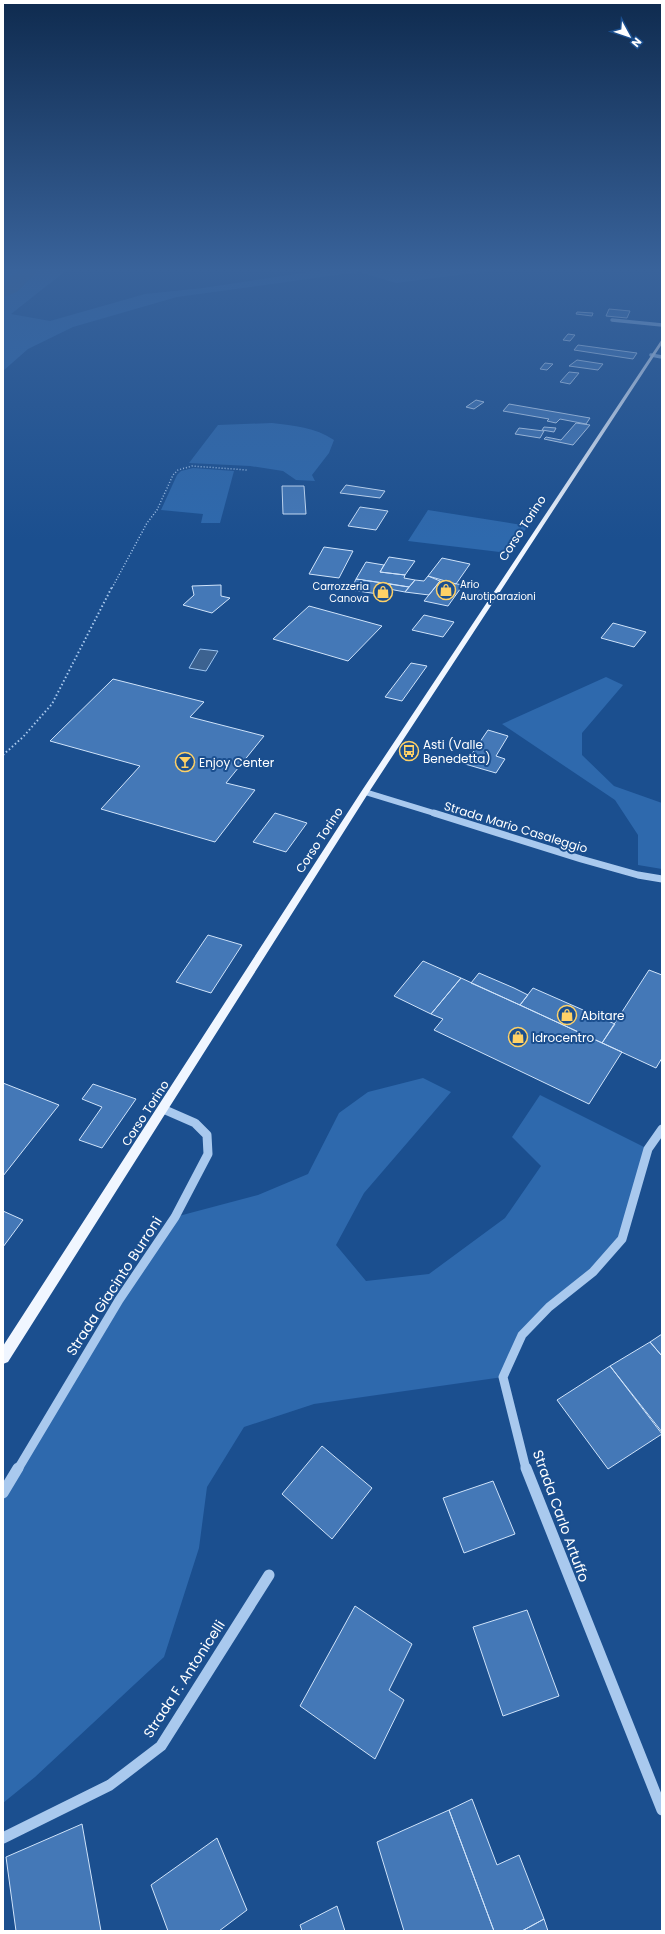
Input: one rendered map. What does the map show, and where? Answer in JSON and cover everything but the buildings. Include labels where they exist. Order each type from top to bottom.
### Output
[{"type":"main road","name":"Corso Torino","points":[[3,1358],[365,792],[648,359]]},
{"type":"street","name":"Strada Mario Casaleggio","points":[[365,792],[581,859],[638,875],[662,879]]},
{"type":"street","name":"Strada Giacinto Burroni","points":[[3,1493],[119,1300],[175,1217],[208,1154],[207,1135],[195,1123],[163,1109]]},
{"type":"street","name":"Strada Carlo Artuffo","points":[[662,1129],[648,1149],[622,1239],[593,1272],[549,1307],[522,1335],[503,1378],[528,1475],[662,1810]]},
{"type":"street","name":"Strada F. Antonicelli","points":[[3,1838],[110,1785],[161,1746],[269,1575]]},
{"type":"path","points":[[3,756],[23,737],[52,704],[114,583],[157,510],[173,475],[178,470],[192,466],[247,470]]},
{"type":"shaded area","points":[[3,359],[16,359],[3,371]]},
{"type":"shaded area","points":[[272,423],[312,430],[334,440],[329,453],[312,475],[315,481],[296,480],[283,471],[250,466],[189,463],[218,425]]},
{"type":"shaded area","points":[[193,468],[234,471],[220,523],[201,523],[203,514],[161,510],[177,475],[181,471]]},
{"type":"shaded area","points":[[428,510],[528,526],[508,553],[408,541]]},
{"type":"shaded area","points":[[200,649],[218,651],[206,671],[189,668]]},
{"type":"shaded area","points":[[606,677],[623,685],[582,733],[582,755],[614,786],[662,803],[662,869],[638,865],[638,835],[615,800],[502,724]]},
{"type":"shaded area","points":[[423,1078],[451,1092],[364,1193],[336,1245],[366,1281],[429,1274],[505,1218],[541,1166],[512,1137],[540,1095],[648,1149],[622,1239],[522,1335],[503,1377],[314,1404],[244,1427],[207,1487],[199,1548],[164,1657],[35,1777],[3,1803],[3,1493],[175,1217],[258,1195],[308,1174],[339,1113],[368,1092]]},
{"type":"place","name":"Ario Aurotiparazioni","points":[[446,590]]},
{"type":"place","name":"Carrozzeria Canova","points":[[383,592]]},
{"type":"place","name":"Asti (Valle Benedetta)","points":[[409,751]]},
{"type":"place","name":"Enjoy Center","points":[[185,762]]},
{"type":"place","name":"Abitare","points":[[567,1015]]},
{"type":"place","name":"Idrocentro","points":[[518,1037]]}]
